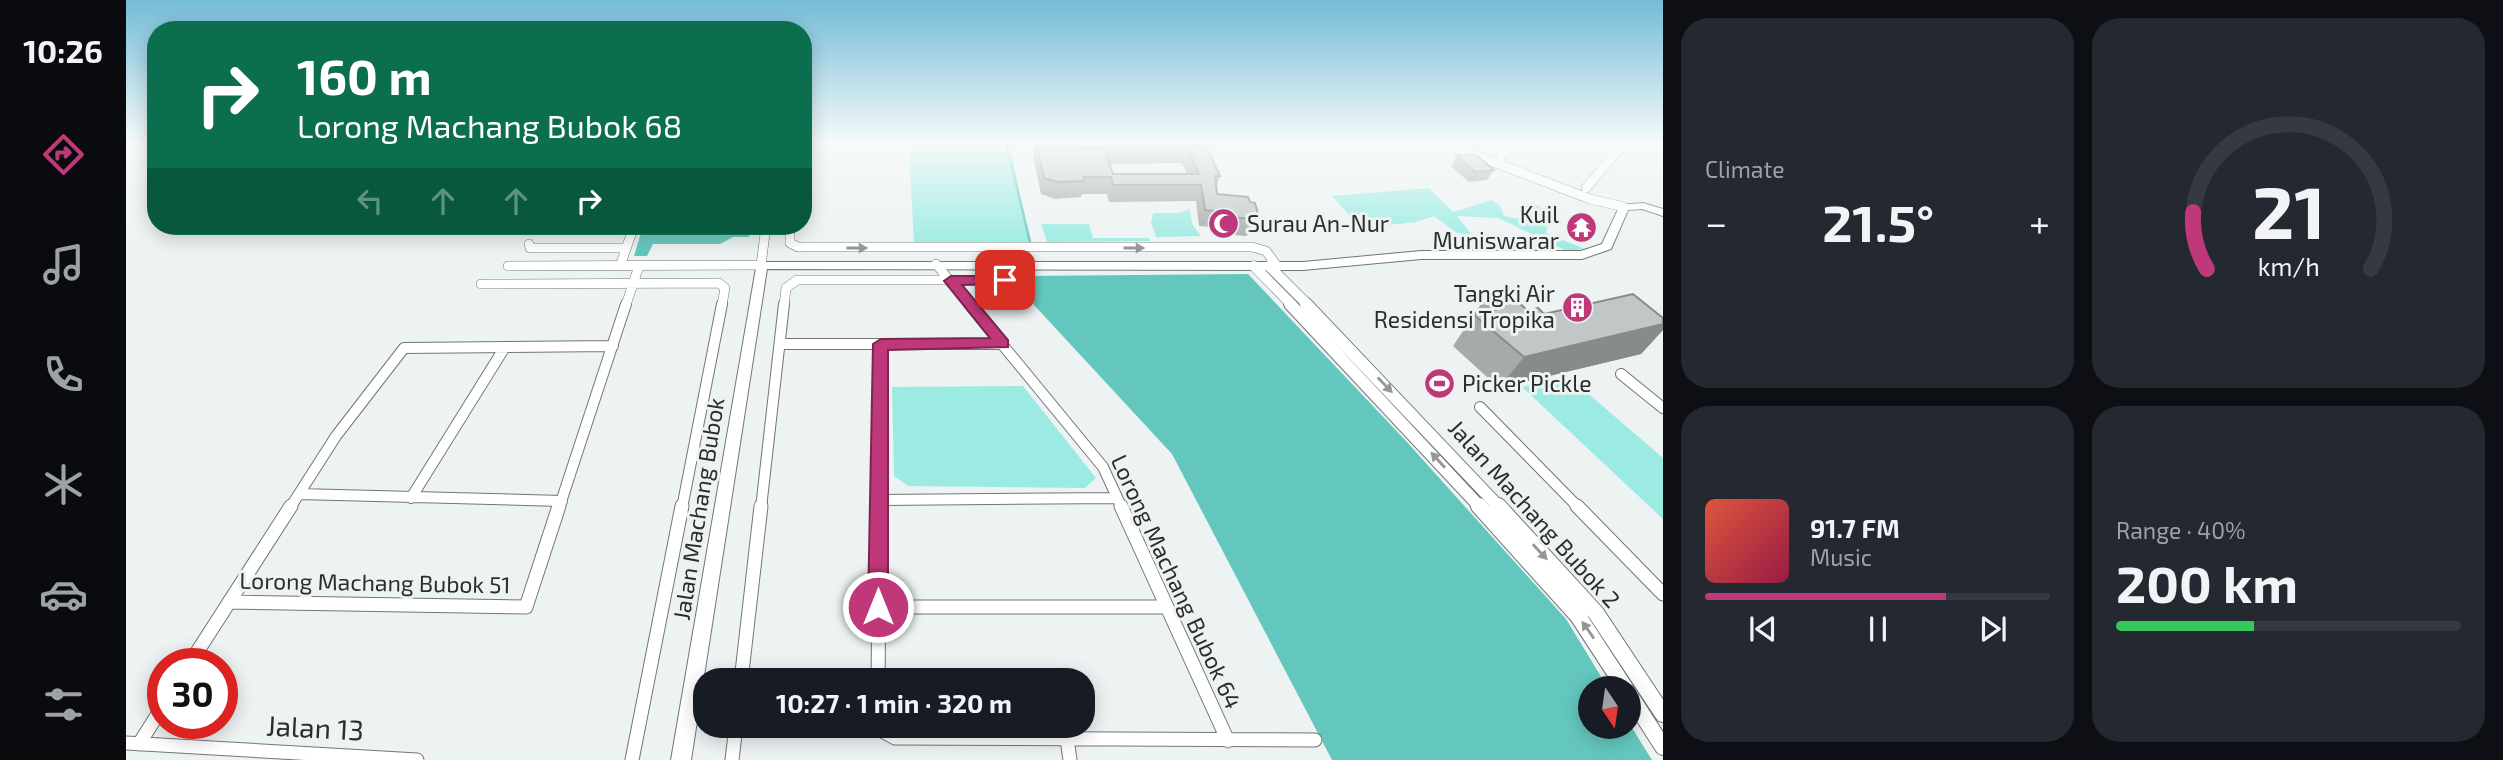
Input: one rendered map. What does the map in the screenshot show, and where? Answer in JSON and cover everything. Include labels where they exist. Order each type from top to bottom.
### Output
[{"type":"main road","points":[[761,265],[1273,266],[1328,265],[1422,255],[1592,254],[1611,241],[1624,207],[1643,206],[1663,213]]},
{"type":"main road","name":"Jalan Machang Bubok","points":[[681,760],[761,265]]},
{"type":"street","points":[[1535,177],[1590,198],[1624,207]]},
{"type":"street","points":[[1586,188],[1595,177]]},
{"type":"street","points":[[620,266],[631,235]]},
{"type":"street","points":[[508,267],[761,265],[765,235]]},
{"type":"street","points":[[790,235],[790,243],[798,247],[1252,247],[1266,251],[1273,266]]},
{"type":"street","points":[[529,244],[530,248],[626,248]]},
{"type":"street","points":[[990,248],[992,264]]},
{"type":"street","points":[[1088,248],[1091,264]]},
{"type":"street","name":"Lorong Machang Bubok 64","points":[[936,264],[1103,467],[1228,741]]},
{"type":"street","name":"Lorong Machang Bubok 51","points":[[200,648],[229,602],[526,607],[639,266]]},
{"type":"street","name":"Jalan Machang Bubok 2","points":[[1254,266],[1317,324],[1596,613],[1663,714]]},
{"type":"street","name":"Jalan Machang Bubok 2","points":[[1273,266],[1317,324],[1578,616],[1617,676]]},
{"type":"street","points":[[743,668],[786,288],[792,282],[1005,280]]},
{"type":"street","points":[[481,284],[719,283],[725,288],[632,760]]},
{"type":"street","points":[[780,344],[1003,344]]},
{"type":"street","points":[[877,668],[881,344]]},
{"type":"street","points":[[411,498],[505,346]]},
{"type":"street","points":[[229,602],[336,436],[404,348],[613,346]]},
{"type":"street","points":[[1621,374],[1663,408]]},
{"type":"street","points":[[1480,407],[1663,594]]},
{"type":"street","points":[[299,494],[562,500]]},
{"type":"street","points":[[879,500],[1117,498]]},
{"type":"street","points":[[878,607],[1167,607]]},
{"type":"street","points":[[1642,714],[1663,747]]},
{"type":"street","points":[[132,743],[147,725]]},
{"type":"street","points":[[732,760],[735,738]]},
{"type":"street","points":[[895,738],[1315,740]]},
{"type":"street","points":[[1067,739],[1070,760]]},
{"type":"street","name":"Jalan 13","points":[[132,743],[236,755],[417,760]]},
{"type":"shaded area","points":[[910,177],[1017,177],[1030,242],[914,242]]},
{"type":"shaded area","points":[[1429,188],[1453,212],[1492,200],[1500,206],[1504,216],[1521,219],[1522,211],[1528,210],[1527,205],[1539,206],[1548,222],[1546,233],[1585,249],[1567,251],[1498,218],[1457,216],[1471,234],[1457,233],[1434,216],[1416,222],[1361,228],[1332,196]]},
{"type":"shaded area","points":[[1190,209],[1192,224],[1201,236],[1156,237],[1151,222],[1153,213],[1179,213]]},
{"type":"shaded area","points":[[1041,224],[1089,224],[1093,238],[1149,238],[1150,241],[1047,242]]},
{"type":"shaded area","points":[[640,235],[749,235],[733,237],[720,244],[653,244],[647,256],[634,256]]},
{"type":"shaded area","points":[[1248,274],[1406,441],[1566,619],[1601,676],[1578,676],[1578,739],[1639,739],[1652,760],[1332,760],[1172,454],[1022,292],[1024,276]]},
{"type":"shaded area","points":[[1569,377],[1663,458],[1663,519],[1522,387]]},
{"type":"shaded area","points":[[1023,386],[1096,478],[1085,488],[908,486],[894,476],[892,387]]},
{"type":"building","points":[[1044,177],[1083,177],[1084,181],[1058,182]]},
{"type":"building","points":[[1111,177],[1215,177],[1217,194],[1248,197],[1250,202],[1255,203],[1258,214],[1252,213],[1253,219],[1217,216],[1216,211],[1205,210],[1201,185],[1113,185]]},
{"type":"building","points":[[1508,293],[1528,311],[1538,308],[1544,314],[1633,294],[1663,318],[1663,324],[1524,357],[1474,315],[1498,309],[1485,298]]},
{"type":"waterway","points":[[1015,177],[1030,242]]},
{"type":"place","name":"Surau An-Nur","points":[[1224,224]]},
{"type":"place","name":"Kuil Muniswarar","points":[[1582,228]]},
{"type":"place","name":"Tangki Air Residensi Tropika","points":[[1578,307]]},
{"type":"place","name":"Picker Pickle","points":[[1439,384]]},
{"type":"route","points":[[878,607],[881,344],[1003,344],[951,281],[1005,280]]}]
